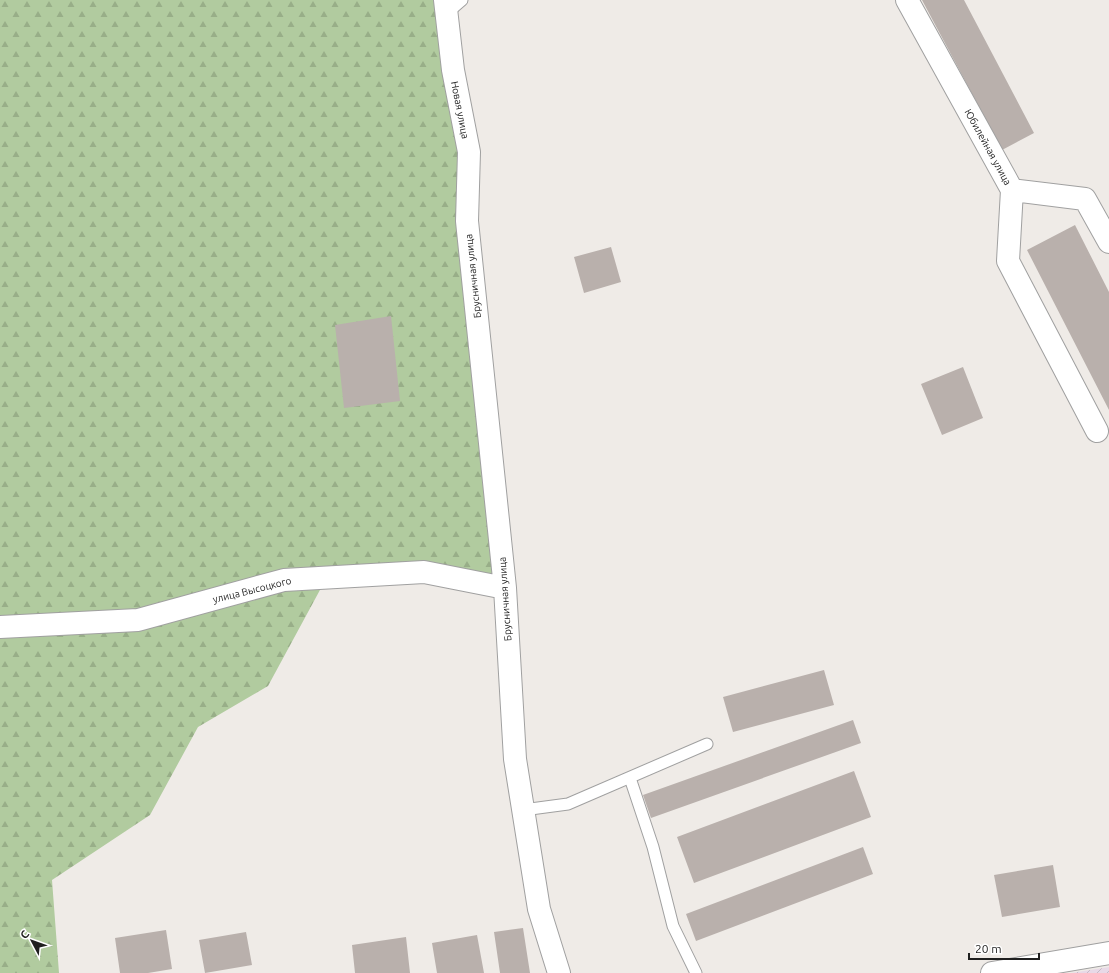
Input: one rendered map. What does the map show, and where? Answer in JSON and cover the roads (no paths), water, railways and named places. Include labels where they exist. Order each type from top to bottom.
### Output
[{"type":"street","name":"Юбилейная улица","points":[[906,0],[1012,190],[1008,261],[1097,431]]},
{"type":"street","name":"Новая улица","points":[[452,4],[453,70],[469,152],[467,221]]},
{"type":"street","points":[[1012,190],[1085,199],[1109,242]]},
{"type":"street","name":"Брусничная улица","points":[[467,221],[505,588],[515,759],[539,909],[560,973]]},
{"type":"street","name":"улица Высоцкого","points":[[0,628],[138,620],[284,580],[424,572],[505,588]]},
{"type":"street","points":[[992,973],[1109,953]]},
{"type":"lane","points":[[523,810],[568,804],[707,744]]},
{"type":"lane","points":[[630,778],[653,847],[673,926],[696,973]]}]
